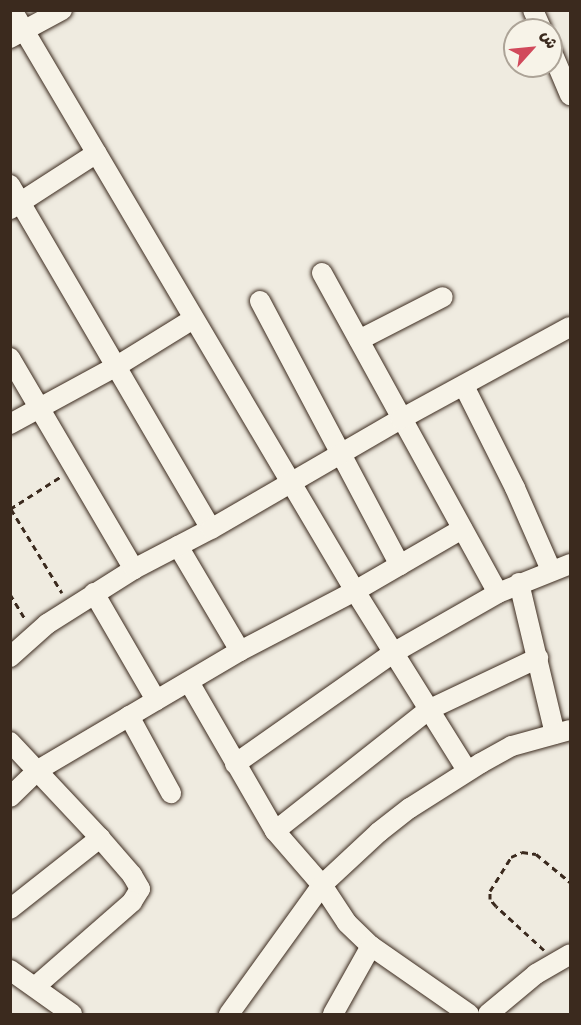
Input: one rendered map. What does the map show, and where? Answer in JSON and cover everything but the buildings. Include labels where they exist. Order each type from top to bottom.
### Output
[{"type":"street","points":[[12,10],[18,34],[97,153],[355,591],[467,770]]},
{"type":"street","points":[[18,34],[62,10]]},
{"type":"street","points":[[15,206],[97,153]]},
{"type":"street","points":[[10,185],[15,206],[117,366],[211,529]]},
{"type":"street","points":[[322,273],[498,593]]},
{"type":"street","points":[[358,340],[443,297]]},
{"type":"street","points":[[260,301],[400,565]]},
{"type":"street","points":[[10,424],[117,366],[194,319]]},
{"type":"street","points":[[10,657],[33,634],[134,569],[211,529],[401,419],[570,327]]},
{"type":"street","points":[[10,358],[134,569]]},
{"type":"street","points":[[464,386],[510,477],[551,570]]},
{"type":"street","points":[[10,797],[38,770],[129,716],[240,651],[355,591],[462,529]]},
{"type":"street","points":[[178,546],[240,651]]},
{"type":"street","points":[[235,764],[393,653],[498,593],[570,564]]},
{"type":"street","points":[[229,1014],[322,885],[379,832],[467,770],[512,746],[563,732],[538,658],[519,584]]},
{"type":"street","points":[[94,593],[156,700]]},
{"type":"street","points":[[275,831],[428,710],[538,658]]},
{"type":"street","points":[[189,682],[275,831],[322,885],[347,923],[371,946],[469,1014]]},
{"type":"street","points":[[129,716],[171,793]]},
{"type":"street","points":[[10,742],[100,838],[139,884],[138,894],[35,987]]},
{"type":"street","points":[[10,909],[100,838]]},
{"type":"street","points":[[333,1014],[371,946]]},
{"type":"street","points":[[488,1014],[517,987],[564,958]]},
{"type":"street","points":[[10,970],[35,987],[64,1012]]},
{"type":"path","points":[[71,608],[11,509],[74,468]]},
{"type":"path","points":[[10,594],[33,634]]},
{"type":"path","points":[[564,958],[496,906],[489,896],[511,857],[522,852],[536,854],[570,882]]}]
